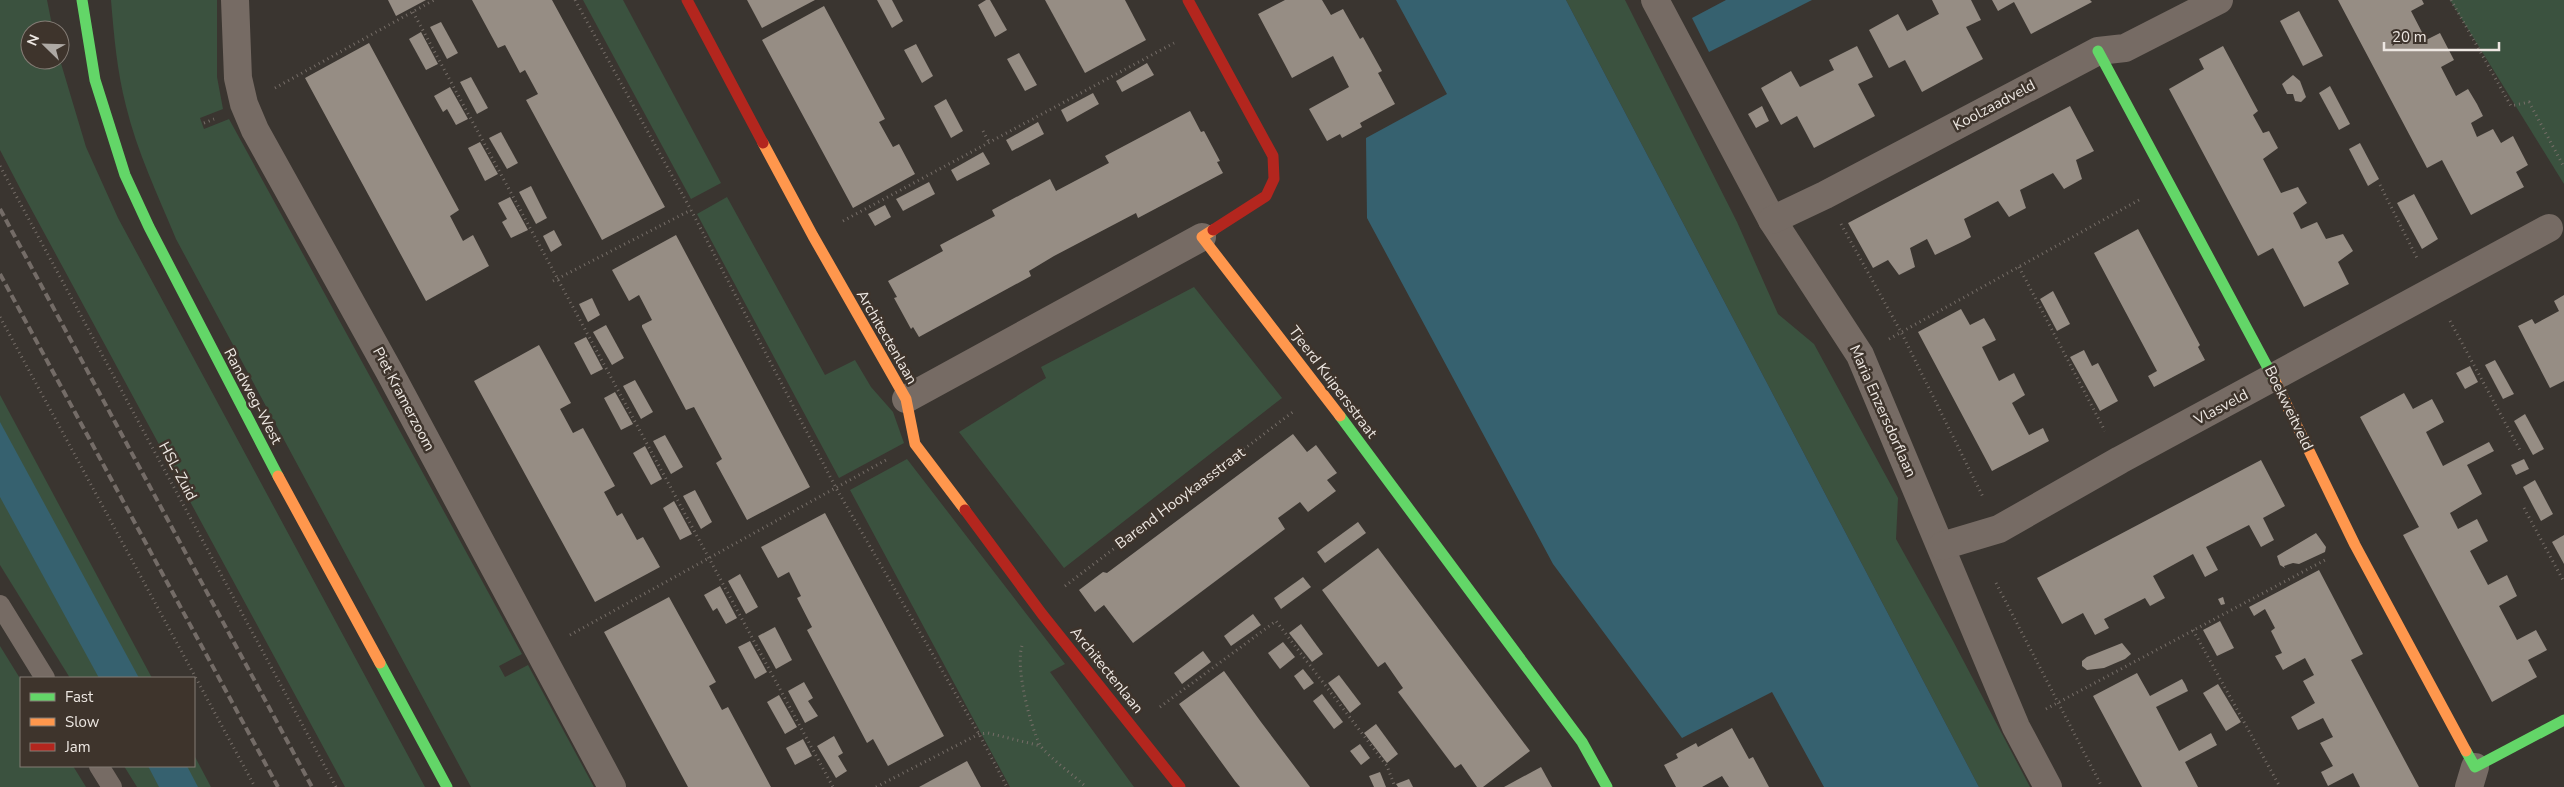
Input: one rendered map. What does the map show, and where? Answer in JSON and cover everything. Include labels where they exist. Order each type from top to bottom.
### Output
[{"type":"street","name":"Randweg-West","points":[[82,0],[95,80],[125,175],[149,227],[279,477],[447,787]]},
{"type":"street","name":"Piet Kramerzoom","points":[[235,0],[238,78],[244,104],[255,130],[390,371],[538,653],[612,787]]},
{"type":"street","name":"Architectenlaan","points":[[687,0],[813,236],[906,400],[915,444],[1040,610],[1134,726],[1180,787]]},
{"type":"street","points":[[906,400],[1202,237],[1266,196],[1274,179],[1273,156],[1188,0]]},
{"type":"street","name":"Maria Enzersdorflaan","points":[[1655,0],[1772,220],[1860,355],[1942,546],[2016,727],[2048,787]]},
{"type":"street","name":"Koolzaadveld","points":[[1772,220],[1825,195],[2098,51],[2125,48],[2219,0]]},
{"type":"street","name":"Boekweitveld","points":[[2098,51],[2274,378],[2355,545],[2472,777],[2564,720]]},
{"type":"street","name":"Vlasveld","points":[[1942,546],[1999,529],[2120,460],[2548,228]]},
{"type":"street","name":"Tjeerd Kuipersstraat","points":[[1202,237],[1322,390],[1582,742],[1607,787]]},
{"type":"lane","points":[[0,605],[44,677]]},
{"type":"lane","points":[[100,767],[112,787]]},
{"type":"path","points":[[244,104],[434,0]]},
{"type":"path","points":[[575,0],[691,210],[836,488],[979,734],[1006,787]]},
{"type":"path","points":[[2451,0],[2511,106],[2529,102],[2564,167]]},
{"type":"path","points":[[413,12],[833,787]]},
{"type":"path","points":[[813,236],[1203,27]]},
{"type":"path","points":[[982,131],[989,142]]},
{"type":"path","name":"HSL-Zuid","points":[[0,166],[336,787]]},
{"type":"path","points":[[1860,355],[2020,268],[2170,183]]},
{"type":"path","points":[[1825,195],[1901,332],[1999,529],[1987,567],[2102,787]]},
{"type":"path","points":[[553,281],[691,210]]},
{"type":"path","points":[[2020,268],[2120,460]]},
{"type":"path","points":[[0,317],[255,787]]},
{"type":"path","name":"Barend Hooykaasstraat","points":[[1041,746],[1032,720],[1022,678],[1021,649],[1029,628],[1040,610],[1322,390]]},
{"type":"path","points":[[538,653],[915,444]]},
{"type":"path","points":[[2524,508],[2564,582]]},
{"type":"path","points":[[2016,727],[2058,702],[2355,545]]},
{"type":"path","points":[[1134,726],[1276,621],[1387,766],[1396,787]]},
{"type":"path","points":[[2193,630],[2280,787]]},
{"type":"path","points":[[876,787],[979,734],[988,733],[1041,746],[1086,787]]},
{"type":"green space","points":[[0,0],[47,0],[51,20],[20,20],[20,70],[63,70],[86,147],[118,218],[425,787],[345,787],[0,150]]},
{"type":"green space","points":[[111,0],[217,0],[217,77],[223,109],[200,118],[204,129],[229,119],[522,654],[499,666],[505,677],[528,665],[594,787],[471,787],[176,239],[148,173],[131,123],[118,67]]},
{"type":"green space","points":[[583,0],[623,0],[721,183],[691,199]]},
{"type":"green space","points":[[1566,0],[1625,0],[1737,222],[1778,314],[1814,344],[1898,498],[1896,539],[1953,641],[2030,787],[1979,787]]},
{"type":"green space","points":[[2450,0],[2564,0],[2564,184]]},
{"type":"green space","points":[[727,197],[825,375],[855,360],[871,387],[893,412],[904,443],[839,478],[697,214]]},
{"type":"green space","points":[[1194,287],[1282,398],[1064,568],[959,432],[1046,378],[1041,367]]},
{"type":"green space","points":[[0,395],[151,677],[69,677],[0,565]]},
{"type":"green space","points":[[907,459],[1065,664],[1050,672],[1134,787],[1010,787],[850,490]]},
{"type":"green space","points":[[0,646],[20,678],[20,767],[74,767],[86,787],[0,787]]},
{"type":"green space","points":[[195,757],[211,787],[137,787],[125,767],[195,767]]},
{"type":"water","points":[[1396,0],[1566,0],[1979,787],[1824,787],[1772,692],[1682,738],[1553,564],[1367,218],[1366,138],[1447,94]]},
{"type":"water","points":[[1726,0],[1812,0],[1709,52],[1692,18]]},
{"type":"water","points":[[0,422],[138,677],[98,677],[0,497]]},
{"type":"water","points":[[149,767],[188,767],[198,787],[159,787]]},
{"type":"building","points":[[388,0],[426,0],[396,16]]},
{"type":"building","points":[[472,0],[552,0],[665,207],[602,240],[526,100],[538,94],[525,70],[520,73],[505,45],[498,48]]},
{"type":"building","points":[[747,0],[815,0],[762,28]]},
{"type":"building","points":[[877,0],[892,0],[903,21],[892,28]]},
{"type":"building","points":[[986,0],[990,0],[1007,30],[995,37],[978,5]]},
{"type":"building","points":[[1045,0],[1125,0],[1146,40],[1085,73]]},
{"type":"building","points":[[1285,0],[1322,0],[1331,15],[1343,9],[1360,39],[1363,37],[1382,71],[1378,73],[1395,104],[1360,123],[1362,127],[1342,138],[1340,134],[1327,141],[1309,109],[1349,87],[1333,56],[1292,78],[1258,14]]},
{"type":"building","points":[[1932,0],[1971,0],[1981,20],[1966,27],[1983,59],[1922,92],[1905,60],[1889,68],[1869,30],[1898,14],[1907,31],[1939,14]]},
{"type":"building","points":[[1992,0],[2090,0],[2092,2],[2031,34],[2014,2],[1998,11]]},
{"type":"building","points":[[2338,0],[2422,0],[2424,4],[2411,11],[2426,40],[2440,33],[2454,60],[2441,67],[2456,96],[2468,89],[2483,116],[2471,123],[2477,137],[2493,129],[2501,143],[2513,136],[2528,165],[2516,172],[2524,187],[2471,215],[2442,160],[2427,168]]},
{"type":"building","points":[[824,6],[885,119],[879,122],[893,147],[899,144],[915,174],[853,208],[762,40]]},
{"type":"building","points":[[2299,11],[2323,56],[2303,66],[2280,21]]},
{"type":"building","points":[[441,22],[458,53],[447,59],[430,27]]},
{"type":"building","points":[[421,32],[438,64],[426,70],[409,39]]},
{"type":"building","points":[[369,43],[459,210],[450,216],[463,241],[473,235],[489,266],[426,301],[305,78]]},
{"type":"building","points":[[916,44],[933,76],[922,83],[904,50]]},
{"type":"building","points":[[1857,46],[1873,77],[1858,84],[1875,116],[1814,148],[1797,116],[1781,125],[1761,88],[1791,71],[1800,87],[1834,70],[1829,60]]},
{"type":"building","points":[[2223,46],[2258,111],[2253,115],[2263,133],[2269,131],[2278,148],[2263,159],[2281,193],[2298,187],[2307,203],[2293,213],[2301,229],[2317,222],[2326,239],[2343,234],[2353,251],[2338,262],[2349,284],[2304,307],[2273,248],[2258,256],[2169,89],[2204,69],[2199,59]]},
{"type":"building","points":[[1019,53],[1037,85],[1025,91],[1007,59]]},
{"type":"building","points":[[1147,63],[1154,75],[1122,92],[1116,81]]},
{"type":"building","points":[[2293,75],[2300,81],[2306,97],[2301,102],[2295,101],[2293,94],[2287,94],[2282,84]]},
{"type":"building","points":[[471,77],[488,108],[477,114],[460,82]]},
{"type":"building","points":[[2330,86],[2350,124],[2339,130],[2319,93]]},
{"type":"building","points":[[450,87],[468,119],[456,125],[447,109],[443,112],[434,96]]},
{"type":"building","points":[[1093,93],[1099,104],[1067,122],[1061,110]]},
{"type":"building","points":[[946,99],[963,131],[951,138],[934,106]]},
{"type":"building","points":[[1762,106],[1769,121],[1756,128],[1748,114]]},
{"type":"building","points":[[2070,106],[2094,151],[2076,160],[2082,179],[2064,189],[2053,173],[2020,190],[2026,208],[2009,217],[1998,201],[1964,219],[1971,237],[1964,241],[1935,255],[1927,239],[1910,248],[1915,267],[1899,275],[1888,260],[1873,268],[1848,223]]},
{"type":"building","points":[[1190,111],[1201,132],[1204,131],[1220,161],[1217,162],[1223,173],[1138,218],[1136,213],[1054,256],[1029,271],[1031,276],[919,337],[913,327],[911,329],[894,298],[897,297],[888,281],[943,251],[940,245],[995,216],[992,210],[1050,179],[1056,191],[1109,163],[1105,156]]},
{"type":"building","points":[[1038,122],[1044,134],[1012,151],[1006,140]]},
{"type":"building","points":[[501,132],[518,163],[507,169],[489,138]]},
{"type":"building","points":[[480,142],[498,174],[485,181],[468,148]]},
{"type":"building","points":[[2360,143],[2379,179],[2368,186],[2349,149]]},
{"type":"building","points":[[983,152],[990,164],[957,181],[951,170]]},
{"type":"building","points":[[929,182],[935,194],[903,211],[896,199]]},
{"type":"building","points":[[531,186],[547,218],[536,224],[519,192]]},
{"type":"building","points":[[2414,194],[2438,239],[2422,249],[2397,203]]},
{"type":"building","points":[[510,197],[528,230],[511,238],[502,222],[507,219],[498,203]]},
{"type":"building","points":[[885,205],[891,217],[875,226],[868,214]]},
{"type":"building","points":[[2138,229],[2200,345],[2198,347],[2205,360],[2154,387],[2148,376],[2157,371],[2094,253]]},
{"type":"building","points":[[554,230],[562,245],[551,252],[543,236]]},
{"type":"building","points":[[676,235],[810,487],[747,520],[716,463],[722,459],[694,407],[686,410],[642,327],[642,325],[652,320],[639,295],[629,301],[612,270]]},
{"type":"building","points":[[2053,291],[2070,324],[2057,331],[2040,299]]},
{"type":"building","points":[[2564,295],[2564,381],[2550,388],[2518,326],[2532,319],[2535,324],[2559,311],[2554,301]]},
{"type":"building","points":[[592,298],[600,315],[588,322],[579,304]]},
{"type":"building","points":[[1961,309],[1970,325],[1984,318],[1996,340],[1982,347],[1999,381],[2014,373],[2025,395],[2012,403],[2029,435],[2043,428],[2049,441],[1992,471],[1918,332]]},
{"type":"building","points":[[606,325],[624,358],[612,365],[593,332]]},
{"type":"building","points":[[586,337],[603,369],[591,375],[574,343]]},
{"type":"building","points":[[539,345],[571,403],[560,409],[573,433],[583,428],[615,486],[604,492],[617,516],[622,513],[637,540],[643,537],[660,567],[595,602],[474,381]]},
{"type":"building","points":[[2084,350],[2092,366],[2098,363],[2118,401],[2100,411],[2070,357]]},
{"type":"building","points":[[2495,360],[2514,394],[2503,399],[2485,365]]},
{"type":"building","points":[[2470,366],[2478,382],[2465,389],[2456,373]]},
{"type":"building","points":[[635,380],[653,412],[641,419],[623,386]]},
{"type":"building","points":[[615,392],[633,424],[621,430],[604,398]]},
{"type":"building","points":[[2404,393],[2413,409],[2432,399],[2439,412],[2444,422],[2426,432],[2443,466],[2489,442],[2494,451],[2467,465],[2482,494],[2450,513],[2458,529],[2477,519],[2488,541],[2470,551],[2488,585],[2507,575],[2517,596],[2499,606],[2517,640],[2536,630],[2547,650],[2528,660],[2537,677],[2492,702],[2403,535],[2419,527],[2360,417]]},
{"type":"building","points":[[2525,414],[2544,449],[2533,455],[2514,421]]},
{"type":"building","points":[[1293,434],[1307,452],[1316,445],[1337,473],[1327,480],[1336,491],[1308,512],[1300,502],[1278,518],[1285,529],[1133,643],[1104,605],[1095,612],[1079,590],[1103,572],[1107,573]]},
{"type":"building","points":[[665,435],[683,467],[671,474],[653,441]]},
{"type":"building","points":[[645,446],[662,479],[651,485],[633,453]]},
{"type":"building","points":[[2524,459],[2529,469],[2516,475],[2511,465]]},
{"type":"building","points":[[2261,460],[2285,506],[2263,518],[2274,540],[2261,547],[2249,525],[2206,547],[2218,570],[2205,577],[2193,554],[2153,576],[2165,598],[2150,606],[2145,598],[2104,619],[2109,628],[2095,635],[2083,613],[2062,624],[2037,578]]},
{"type":"building","points":[[2535,480],[2553,514],[2541,521],[2523,487]]},
{"type":"building","points":[[695,490],[712,522],[701,529],[683,496]]},
{"type":"building","points":[[674,501],[692,534],[680,540],[663,508]]},
{"type":"building","points":[[825,513],[944,736],[888,766],[873,739],[867,743],[807,630],[812,627],[797,598],[801,596],[789,572],[778,578],[761,547]]},
{"type":"building","points":[[1358,522],[1366,533],[1325,563],[1317,552]]},
{"type":"building","points":[[2316,533],[2326,547],[2325,552],[2299,564],[2293,563],[2284,566],[2285,568],[2280,565],[2277,556]]},
{"type":"building","points":[[2564,535],[2564,564],[2552,542]]},
{"type":"building","points":[[1378,548],[1530,751],[1483,787],[1477,787],[1461,764],[1455,768],[1398,692],[1403,688],[1385,662],[1378,667],[1322,590]]},
{"type":"building","points":[[2319,570],[2363,654],[2351,660],[2419,787],[2360,787],[2353,773],[2328,786],[2321,772],[2333,766],[2320,743],[2333,737],[2323,718],[2298,730],[2291,717],[2315,703],[2303,681],[2314,675],[2305,658],[2283,670],[2275,656],[2282,653],[2271,631],[2275,628],[2265,609],[2254,616],[2249,607]]},
{"type":"building","points":[[740,574],[758,607],[746,614],[728,581]]},
{"type":"building","points":[[1303,577],[1311,587],[1281,609],[1274,598]]},
{"type":"building","points":[[720,586],[737,618],[726,624],[717,608],[713,611],[704,595]]},
{"type":"building","points":[[669,597],[716,682],[709,686],[722,710],[728,707],[771,787],[688,787],[604,632]]},
{"type":"building","points":[[2223,597],[2225,604],[2221,605],[2218,599]]},
{"type":"building","points":[[1253,614],[1261,625],[1231,646],[1224,636]]},
{"type":"building","points":[[2220,621],[2234,648],[2217,656],[2203,630]]},
{"type":"building","points":[[1301,624],[1323,654],[1312,662],[1289,633]]},
{"type":"building","points":[[775,627],[792,660],[776,669],[758,636]]},
{"type":"building","points":[[750,641],[767,672],[755,679],[738,647]]},
{"type":"building","points":[[1283,642],[1295,657],[1280,669],[1268,653]]},
{"type":"building","points":[[2122,643],[2131,654],[2125,659],[2104,668],[2087,670],[2082,666],[2082,661],[2087,657]]},
{"type":"building","points":[[1203,651],[1211,662],[1182,684],[1174,673]]},
{"type":"building","points":[[1303,669],[1314,683],[1304,690],[1294,676]]},
{"type":"building","points":[[1224,671],[1310,787],[1240,787],[1235,781],[1179,704]]},
{"type":"building","points":[[2137,673],[2150,696],[2182,679],[2185,684],[2188,691],[2156,707],[2179,751],[2211,733],[2217,745],[2185,762],[2198,787],[2142,787],[2093,696]]},
{"type":"building","points":[[1339,675],[1361,704],[1350,713],[1328,683]]},
{"type":"building","points":[[804,682],[813,698],[808,701],[818,716],[805,723],[788,691]]},
{"type":"building","points":[[2218,684],[2241,722],[2226,731],[2203,693]]},
{"type":"building","points":[[1322,694],[1343,722],[1334,729],[1313,701]]},
{"type":"building","points":[[779,695],[797,727],[785,734],[767,702]]},
{"type":"building","points":[[1376,724],[1398,754],[1387,763],[1364,733]]},
{"type":"building","points":[[1732,728],[1749,759],[1753,757],[1769,787],[1729,787],[1722,776],[1702,787],[1676,787],[1664,765],[1678,758],[1676,754],[1696,743],[1698,747]]},
{"type":"building","points":[[834,736],[843,753],[838,756],[847,771],[836,778],[817,746]]},
{"type":"building","points":[[803,739],[812,756],[795,765],[786,748]]},
{"type":"building","points":[[1360,744],[1370,758],[1361,765],[1350,751]]},
{"type":"building","points":[[967,761],[981,787],[919,787]]},
{"type":"building","points":[[1541,767],[1552,787],[1504,787]]},
{"type":"building","points":[[1380,772],[1386,787],[1374,787],[1369,776]]},
{"type":"building","points":[[1409,779],[1413,787],[1398,787],[1396,784]]},
{"type":"railway","points":[[0,209],[312,787]]},
{"type":"railway","points":[[0,274],[278,787]]},
{"type":"traffic: fast","points":[[82,0],[95,80],[125,175],[149,227],[278,476]]},
{"type":"traffic: fast","points":[[2098,51],[2275,381]]},
{"type":"traffic: fast","points":[[1340,416],[1582,742],[1607,787]]},
{"type":"traffic: fast","points":[[380,663],[447,787]]},
{"type":"traffic: fast","points":[[2466,751],[2475,767],[2564,720]]},
{"type":"traffic: slow","points":[[763,143],[813,236],[906,399],[915,444],[965,510]]},
{"type":"traffic: slow","points":[[1213,230],[1202,237],[1340,416]]},
{"type":"traffic: slow","points":[[2275,381],[2355,545],[2466,751]]},
{"type":"traffic: slow","points":[[278,476],[380,663]]},
{"type":"traffic: jam","points":[[687,0],[763,143]]},
{"type":"traffic: jam","points":[[1188,0],[1273,156],[1274,179],[1266,196],[1213,230]]},
{"type":"traffic: jam","points":[[965,510],[1042,614],[1180,787]]}]
